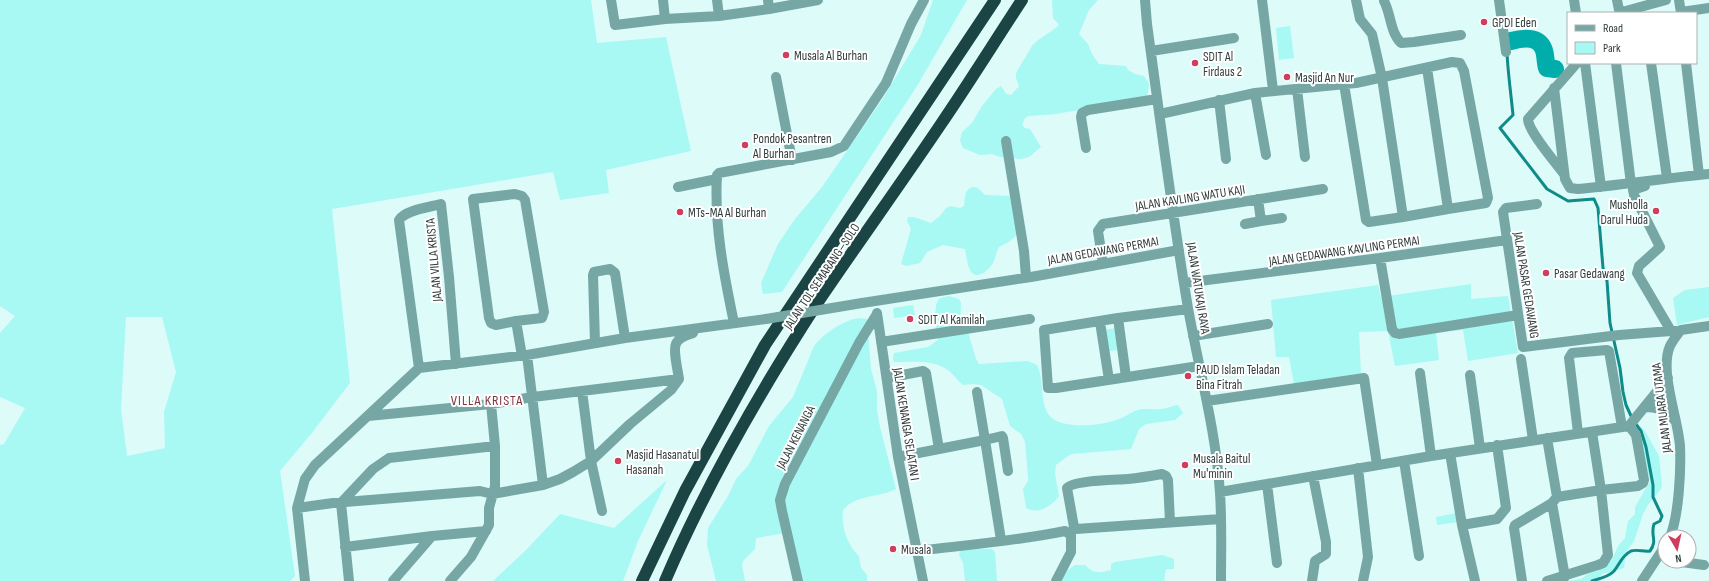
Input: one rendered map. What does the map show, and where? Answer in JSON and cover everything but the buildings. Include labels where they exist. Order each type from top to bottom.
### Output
[{"type":"highway","name":"JALAN TOL SEMARANG–SOLO","points":[[642,581],[685,491],[765,345],[995,0]]},
{"type":"highway","name":"JALAN TOL SEMARANG–SOLO","points":[[665,581],[722,460],[776,370],[820,299],[942,123],[1022,0]]},
{"type":"street","points":[[611,0],[615,25],[665,19],[719,16],[768,4],[818,0]]},
{"type":"street","points":[[663,0],[665,19]]},
{"type":"street","points":[[717,0],[719,16]]},
{"type":"street","points":[[678,187],[718,176],[832,152],[844,146],[886,83],[911,24],[924,0]]},
{"type":"street","name":"JALAN WATUKAJI RAYA","points":[[1145,0],[1157,99],[1184,283],[1193,336],[1207,401],[1220,492],[1221,581]]},
{"type":"street","points":[[1262,0],[1273,90]]},
{"type":"street","points":[[1356,0],[1360,19],[1372,34],[1382,78],[1403,217]]},
{"type":"street","points":[[1387,0],[1387,7],[1394,33],[1401,43],[1461,35]]},
{"type":"street","points":[[1499,0],[1506,52]]},
{"type":"street","points":[[1574,0],[1576,12]]},
{"type":"street","points":[[1617,0],[1619,10],[1622,12],[1643,10],[1666,0]]},
{"type":"street","points":[[1679,0],[1681,12]]},
{"type":"street","points":[[1687,12],[1709,8]]},
{"type":"street","points":[[1151,51],[1234,38]]},
{"type":"street","points":[[1160,114],[1255,93],[1344,84],[1382,78],[1457,62],[1462,66],[1488,198],[1486,203],[1369,222],[1366,220],[1344,84]]},
{"type":"street","points":[[1564,174],[1546,152],[1528,122],[1529,117],[1575,64]]},
{"type":"street","points":[[1585,64],[1601,187]]},
{"type":"street","points":[[1616,64],[1631,184]]},
{"type":"street","points":[[1651,64],[1667,178]]},
{"type":"street","points":[[1554,88],[1564,174],[1568,186],[1573,189],[1631,184],[1704,174],[1686,64]]},
{"type":"street","points":[[1427,68],[1448,209]]},
{"type":"street","points":[[776,77],[792,160]]},
{"type":"street","points":[[1297,89],[1305,157]]},
{"type":"street","points":[[1255,93],[1266,155]]},
{"type":"street","points":[[1086,148],[1081,117],[1082,113],[1088,110],[1157,99]]},
{"type":"street","points":[[1219,100],[1226,159]]},
{"type":"street","points":[[305,581],[298,508],[305,479],[315,465],[419,368],[525,355],[626,338],[766,319],[1028,277],[1006,142]]},
{"type":"street","points":[[718,176],[717,200],[722,260],[734,323]]},
{"type":"street","points":[[1681,176],[1668,182],[1632,190],[1660,248],[1639,266],[1637,274],[1676,331],[1709,326]]},
{"type":"street","name":"JALAN KAVLING WATU KAJI","points":[[1103,264],[1098,235],[1101,225],[1323,189]]},
{"type":"street","points":[[515,194],[522,196],[525,200],[544,312],[542,318],[516,321],[496,325],[491,323],[489,318],[473,199],[515,194]]},
{"type":"street","points":[[1258,199],[1261,221]]},
{"type":"street","name":"JALAN VILLA KRISTA","points":[[419,368],[399,220],[402,216],[409,212],[441,204],[448,262],[456,364]]},
{"type":"street","name":"JALAN PASAR GEDAWANG","points":[[1537,204],[1506,208],[1502,212],[1523,347],[1605,337],[1676,331]]},
{"type":"street","points":[[1244,224],[1282,218]]},
{"type":"street","name":"JALAN GEDAWANG KAVLING PERMAI","points":[[1184,283],[1507,240]]},
{"type":"street","name":"JALAN GEDAWANG PERMAI","points":[[1028,277],[1179,250]]},
{"type":"street","points":[[1380,258],[1392,329],[1395,333],[1399,334],[1518,315]]},
{"type":"street","points":[[595,343],[593,275],[594,272],[598,270],[610,269],[616,273],[626,338]]},
{"type":"street","name":"JALAN KENANGA SELATAN I","points":[[876,301],[898,457],[923,581]]},
{"type":"street","points":[[1188,309],[1044,330],[1048,386],[1050,389],[1199,366]]},
{"type":"street","name":"JALAN KENANGA","points":[[798,581],[780,500],[784,489],[859,342],[877,314]]},
{"type":"street","points":[[1118,318],[1126,377]]},
{"type":"street","points":[[881,342],[1030,319]]},
{"type":"street","points":[[516,321],[525,355],[533,397],[543,485]]},
{"type":"street","points":[[1100,322],[1109,380]]},
{"type":"street","points":[[1193,336],[1268,324]]},
{"type":"street","points":[[298,508],[480,491],[492,494],[543,485],[560,479],[591,461],[630,424],[671,390],[680,379],[675,348],[676,343],[687,335],[718,326]]},
{"type":"street","name":"JALAN MUARA UTAMA","points":[[1673,529],[1677,508],[1680,445],[1668,378],[1668,355],[1676,331]]},
{"type":"street","points":[[1522,581],[1514,528],[1518,523],[1555,500],[1601,490],[1638,486],[1643,483],[1644,480],[1636,435],[1630,424],[1609,351],[1607,350],[1572,353],[1569,358],[1578,433]]},
{"type":"street","points":[[1521,359],[1533,440]]},
{"type":"street","points":[[887,378],[923,371],[926,373],[939,449]]},
{"type":"street","points":[[1420,373],[1431,456]]},
{"type":"street","points":[[1470,375],[1480,448]]},
{"type":"street","points":[[1207,401],[1364,378],[1377,465]]},
{"type":"street","points":[[1220,492],[1497,445],[1592,432],[1630,424],[1668,378]]},
{"type":"street","points":[[368,416],[491,404],[533,397],[680,379]]},
{"type":"street","points":[[582,391],[591,461],[602,511]]},
{"type":"street","points":[[977,392],[986,440],[1001,540]]},
{"type":"street","points":[[450,581],[472,557],[489,525],[489,508],[495,486],[496,446],[491,404]]},
{"type":"street","points":[[1645,407],[1659,408],[1676,422]]},
{"type":"street","points":[[1547,581],[1598,565],[1606,559],[1608,555],[1601,490],[1592,432]]},
{"type":"street","points":[[898,457],[1002,436],[1004,438],[1008,471]]},
{"type":"street","points":[[1547,438],[1565,576]]},
{"type":"street","points":[[1462,525],[1497,519],[1506,508],[1497,445]]},
{"type":"street","points":[[349,581],[341,503],[373,469],[389,458],[496,446]]},
{"type":"street","points":[[1450,453],[1462,525],[1475,581]]},
{"type":"street","points":[[1404,461],[1419,556]]},
{"type":"street","points":[[1358,468],[1368,557],[1363,581]]},
{"type":"street","points":[[1170,522],[1168,480],[1166,476],[1162,474],[1127,479],[1085,482],[1071,485],[1067,488],[1074,527],[1076,529],[1221,519]]},
{"type":"street","points":[[1312,581],[1316,561],[1326,554],[1326,542],[1313,476]]},
{"type":"street","points":[[1267,484],[1277,563]]},
{"type":"street","points":[[345,547],[486,531]]},
{"type":"street","points":[[917,551],[1001,540],[1024,539],[1065,531],[1070,533],[1072,543],[1071,552],[1056,581]]},
{"type":"street","points":[[393,581],[432,536]]},
{"type":"street","points":[[1642,581],[1657,564]]},
{"type":"street","points":[[1697,564],[1704,565]]},
{"type":"green space","points":[[0,0],[591,0],[597,43],[666,37],[691,151],[606,170],[609,193],[560,200],[553,172],[332,209],[350,383],[311,434],[280,471],[295,576],[290,581],[0,581],[0,445],[4,444],[25,408],[0,397],[0,333],[15,316],[0,306]],"holes":[[[126,317],[162,317],[176,372],[164,412],[165,448],[127,456],[121,409]]]},
{"type":"green space","points":[[933,0],[967,0],[917,86],[782,292],[763,294],[761,283],[778,244],[795,219],[822,187],[882,100],[921,35]]},
{"type":"green space","points":[[1052,0],[1098,0],[1089,10],[1079,34],[1088,44],[1092,54],[1099,64],[1126,66],[1128,70],[1135,74],[1144,76],[1149,84],[1147,98],[1056,114],[1029,116],[1025,118],[1022,125],[1025,128],[1030,129],[1041,147],[1029,157],[1020,159],[1000,157],[992,154],[980,155],[963,148],[960,141],[962,132],[972,123],[982,106],[996,89],[1001,86],[1006,94],[1011,95],[1019,86],[1016,73],[1032,46],[1059,25],[1053,18]]},
{"type":"green space","points":[[1290,26],[1294,58],[1279,60],[1276,28]]},
{"type":"green space","points":[[973,187],[978,188],[985,195],[1011,196],[1017,235],[999,247],[991,266],[982,274],[975,275],[969,268],[965,249],[943,245],[927,252],[920,263],[906,266],[901,264],[911,229],[907,221],[908,217],[914,217],[931,223],[940,216],[946,208],[951,206],[960,208],[964,206],[966,192]]},
{"type":"green space","points":[[1471,284],[1471,299],[1508,296],[1518,353],[1468,361],[1463,330],[1436,332],[1439,360],[1395,366],[1388,331],[1359,332],[1361,373],[1294,384],[1289,357],[1276,357],[1271,300],[1378,285],[1381,297]]},
{"type":"green space","points":[[1709,287],[1709,317],[1677,325],[1673,298],[1685,290]]},
{"type":"green space","points":[[949,296],[959,299],[961,303],[960,325],[968,332],[976,359],[979,364],[1028,361],[1037,365],[1041,378],[1044,404],[1049,415],[1054,420],[1071,425],[1100,424],[1119,419],[1138,410],[1162,409],[1178,405],[1183,413],[1175,420],[1146,424],[1139,429],[1131,449],[1072,454],[1068,456],[1056,465],[1055,474],[1059,496],[1056,500],[1049,506],[1040,510],[1031,510],[1026,508],[1023,489],[1028,481],[1025,442],[1021,434],[1010,426],[1002,399],[981,385],[963,385],[943,367],[923,362],[894,362],[894,353],[928,347],[938,340],[936,331],[937,302],[940,298]]},
{"type":"green space","points":[[913,305],[915,315],[894,318],[893,308]]},
{"type":"green space","points":[[853,319],[867,319],[871,369],[877,391],[877,410],[896,489],[854,501],[843,510],[844,529],[848,541],[859,556],[861,568],[867,575],[867,581],[803,581],[791,532],[756,538],[755,549],[743,561],[742,565],[745,581],[716,581],[707,545],[708,528],[728,496],[736,479],[748,466],[769,426],[793,397],[814,346],[834,328]]},
{"type":"green space","points":[[1116,328],[1119,350],[1108,351],[1105,330]]},
{"type":"green space","points":[[1638,424],[1645,431],[1659,456],[1662,484],[1661,489],[1648,505],[1643,514],[1634,541],[1626,552],[1624,568],[1602,574],[1596,581],[1569,581],[1581,579],[1589,573],[1597,571],[1612,560],[1618,546],[1625,538],[1628,521],[1635,514],[1635,507],[1650,481],[1638,434]]},
{"type":"green space","points":[[667,480],[638,541],[623,581],[493,581],[526,550],[560,514],[614,528]]},
{"type":"green space","points":[[1457,513],[1458,522],[1437,525],[1436,517]]},
{"type":"green space","points":[[973,548],[992,549],[995,552],[997,581],[965,581],[963,563],[959,555],[960,551]]},
{"type":"green space","points":[[1162,555],[1174,559],[1174,569],[1166,569],[1164,581],[1062,581],[1065,572],[1075,565],[1085,565],[1091,570],[1103,572],[1111,570],[1111,564],[1115,562]]},
{"type":"waterway","points":[[1511,41],[1520,39],[1537,41],[1541,44],[1544,50],[1547,68],[1555,69]]},
{"type":"waterway","points":[[1507,53],[1513,115],[1500,128],[1547,189],[1568,201],[1594,199],[1598,208],[1603,268],[1607,281],[1610,323],[1626,405],[1632,418]]},
{"type":"waterway","points":[[1592,581],[1611,574],[1620,561],[1631,551],[1650,551],[1654,541],[1654,524],[1660,521],[1662,516],[1653,497],[1653,485],[1646,447],[1641,431],[1635,423]]},
{"type":"place","name":"GPDI Eden","points":[[1484,22]]},
{"type":"place","name":"Musala Al Burhan","points":[[786,55]]},
{"type":"place","name":"SDIT Al Firdaus 2","points":[[1195,63]]},
{"type":"place","name":"Masjid An Nur","points":[[1287,77]]},
{"type":"place","name":"Pondok Pesantren Al Burhan","points":[[745,145]]},
{"type":"place","name":"Musholla Darul Huda","points":[[1656,211]]},
{"type":"place","name":"MTs-MA Al Burhan","points":[[680,212]]},
{"type":"place","name":"Pasar Gedawang","points":[[1546,273]]},
{"type":"place","name":"SDIT Al Kamilah","points":[[910,319]]},
{"type":"place","name":"PAUD Islam Teladan Bina Fitrah","points":[[1188,376]]},
{"type":"place","name":"Masjid Hasanatul Hasanah","points":[[618,461]]},
{"type":"place","name":"Musala Baitul Mu'minin","points":[[1185,465]]},
{"type":"place","name":"Musala","points":[[893,549]]},
{"type":"district","name":"VILLA KRISTA","points":[[487,400]]}]
